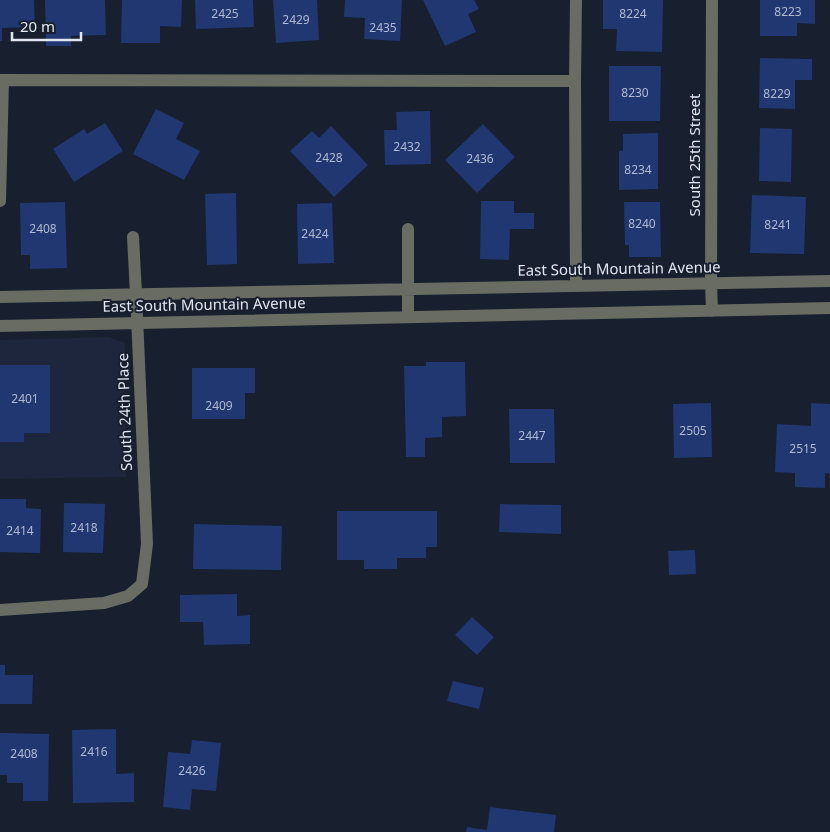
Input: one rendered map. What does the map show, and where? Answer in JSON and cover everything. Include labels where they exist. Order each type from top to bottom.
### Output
[{"type":"street","points":[[576,0],[576,286]]},
{"type":"street","name":"South 25th Street","points":[[712,0],[710,283],[712,311]]},
{"type":"street","points":[[0,201],[2,80],[575,81]]},
{"type":"street","points":[[408,230],[408,317]]},
{"type":"street","name":"South 24th Place","points":[[0,610],[104,603],[128,596],[142,584],[146,544],[133,238]]},
{"type":"street","name":"East South Mountain Avenue","points":[[0,297],[830,281]]},
{"type":"street","name":"East South Mountain Avenue","points":[[0,326],[830,308]]},
{"type":"shaded area","points":[[108,337],[125,343],[126,477],[0,479],[0,340]]},
{"type":"building","points":[[0,0],[34,0],[35,27],[2,28],[2,41],[0,41]]},
{"type":"building","points":[[45,0],[105,0],[106,35],[71,36],[71,46],[46,46]]},
{"type":"building","points":[[122,0],[182,0],[181,27],[160,26],[160,43],[121,43]]},
{"type":"building","points":[[195,0],[253,0],[254,27],[196,29]]},
{"type":"building","points":[[273,0],[317,0],[319,40],[276,43]]},
{"type":"building","points":[[345,0],[402,0],[400,41],[364,39],[365,18],[344,17]]},
{"type":"building","points":[[423,0],[474,0],[479,9],[468,14],[476,32],[445,46]]},
{"type":"building","points":[[603,0],[663,0],[662,52],[616,51],[617,29],[603,29]]},
{"type":"building","points":[[760,0],[815,0],[815,24],[797,23],[797,36],[760,36]]},
{"type":"building","points":[[760,58],[812,59],[812,80],[795,80],[795,109],[759,108]]},
{"type":"building","points":[[609,66],[661,66],[660,121],[609,121]]},
{"type":"building","points":[[156,109],[184,123],[176,139],[200,151],[184,180],[133,154]]},
{"type":"building","points":[[430,111],[431,164],[385,165],[384,130],[397,130],[396,112]]},
{"type":"building","points":[[105,123],[123,151],[74,182],[53,149],[84,129],[87,134]]},
{"type":"building","points":[[483,124],[515,157],[477,193],[445,160]]},
{"type":"building","points":[[331,126],[368,165],[334,197],[290,151],[312,131],[319,138]]},
{"type":"building","points":[[760,128],[792,129],[791,182],[759,181]]},
{"type":"building","points":[[658,133],[658,189],[619,190],[619,151],[623,151],[623,134]]},
{"type":"building","points":[[236,193],[237,264],[207,265],[205,194]]},
{"type":"building","points":[[752,195],[806,197],[804,254],[750,253]]},
{"type":"building","points":[[481,201],[514,201],[514,213],[534,213],[534,229],[510,229],[509,260],[480,259]]},
{"type":"building","points":[[65,202],[67,268],[30,269],[30,255],[21,255],[20,203]]},
{"type":"building","points":[[624,202],[660,202],[661,257],[629,257],[629,245],[625,245]]},
{"type":"building","points":[[332,203],[334,263],[298,264],[297,204]]},
{"type":"building","points":[[426,362],[465,362],[466,416],[442,417],[442,437],[425,438],[425,457],[406,457],[404,366],[426,366]]},
{"type":"building","points":[[0,365],[50,365],[50,433],[24,433],[24,442],[0,442]]},
{"type":"building","points":[[192,368],[255,368],[255,393],[245,393],[245,419],[192,419]]},
{"type":"building","points":[[711,403],[712,457],[674,458],[673,404]]},
{"type":"building","points":[[811,403],[830,404],[830,474],[825,473],[825,488],[795,487],[795,473],[775,472],[777,424],[811,426]]},
{"type":"building","points":[[509,409],[554,409],[555,463],[510,463]]},
{"type":"building","points":[[0,499],[26,499],[26,508],[41,509],[40,553],[0,552]]},
{"type":"building","points":[[64,503],[105,504],[103,553],[63,552]]},
{"type":"building","points":[[500,504],[561,505],[561,534],[499,532]]},
{"type":"building","points":[[337,511],[437,511],[437,547],[426,547],[426,558],[397,558],[397,569],[364,569],[364,560],[337,560]]},
{"type":"building","points":[[194,524],[282,526],[281,570],[193,569]]},
{"type":"building","points":[[695,550],[696,574],[669,575],[668,551]]},
{"type":"building","points":[[237,594],[237,616],[250,615],[250,644],[204,645],[203,622],[180,622],[180,595]]},
{"type":"building","points":[[472,617],[494,637],[477,655],[455,635]]},
{"type":"building","points":[[0,665],[5,665],[5,675],[33,675],[32,704],[0,704]]},
{"type":"building","points":[[453,681],[484,688],[479,709],[447,701]]},
{"type":"building","points":[[116,729],[116,774],[134,773],[134,802],[73,803],[72,730]]},
{"type":"building","points":[[0,733],[49,734],[48,801],[23,801],[23,783],[7,783],[7,775],[0,775]]},
{"type":"building","points":[[192,740],[221,743],[216,791],[192,789],[190,810],[163,807],[168,752],[190,754]]},
{"type":"building","points":[[490,807],[556,815],[554,832],[466,832],[467,827],[487,830]]}]
